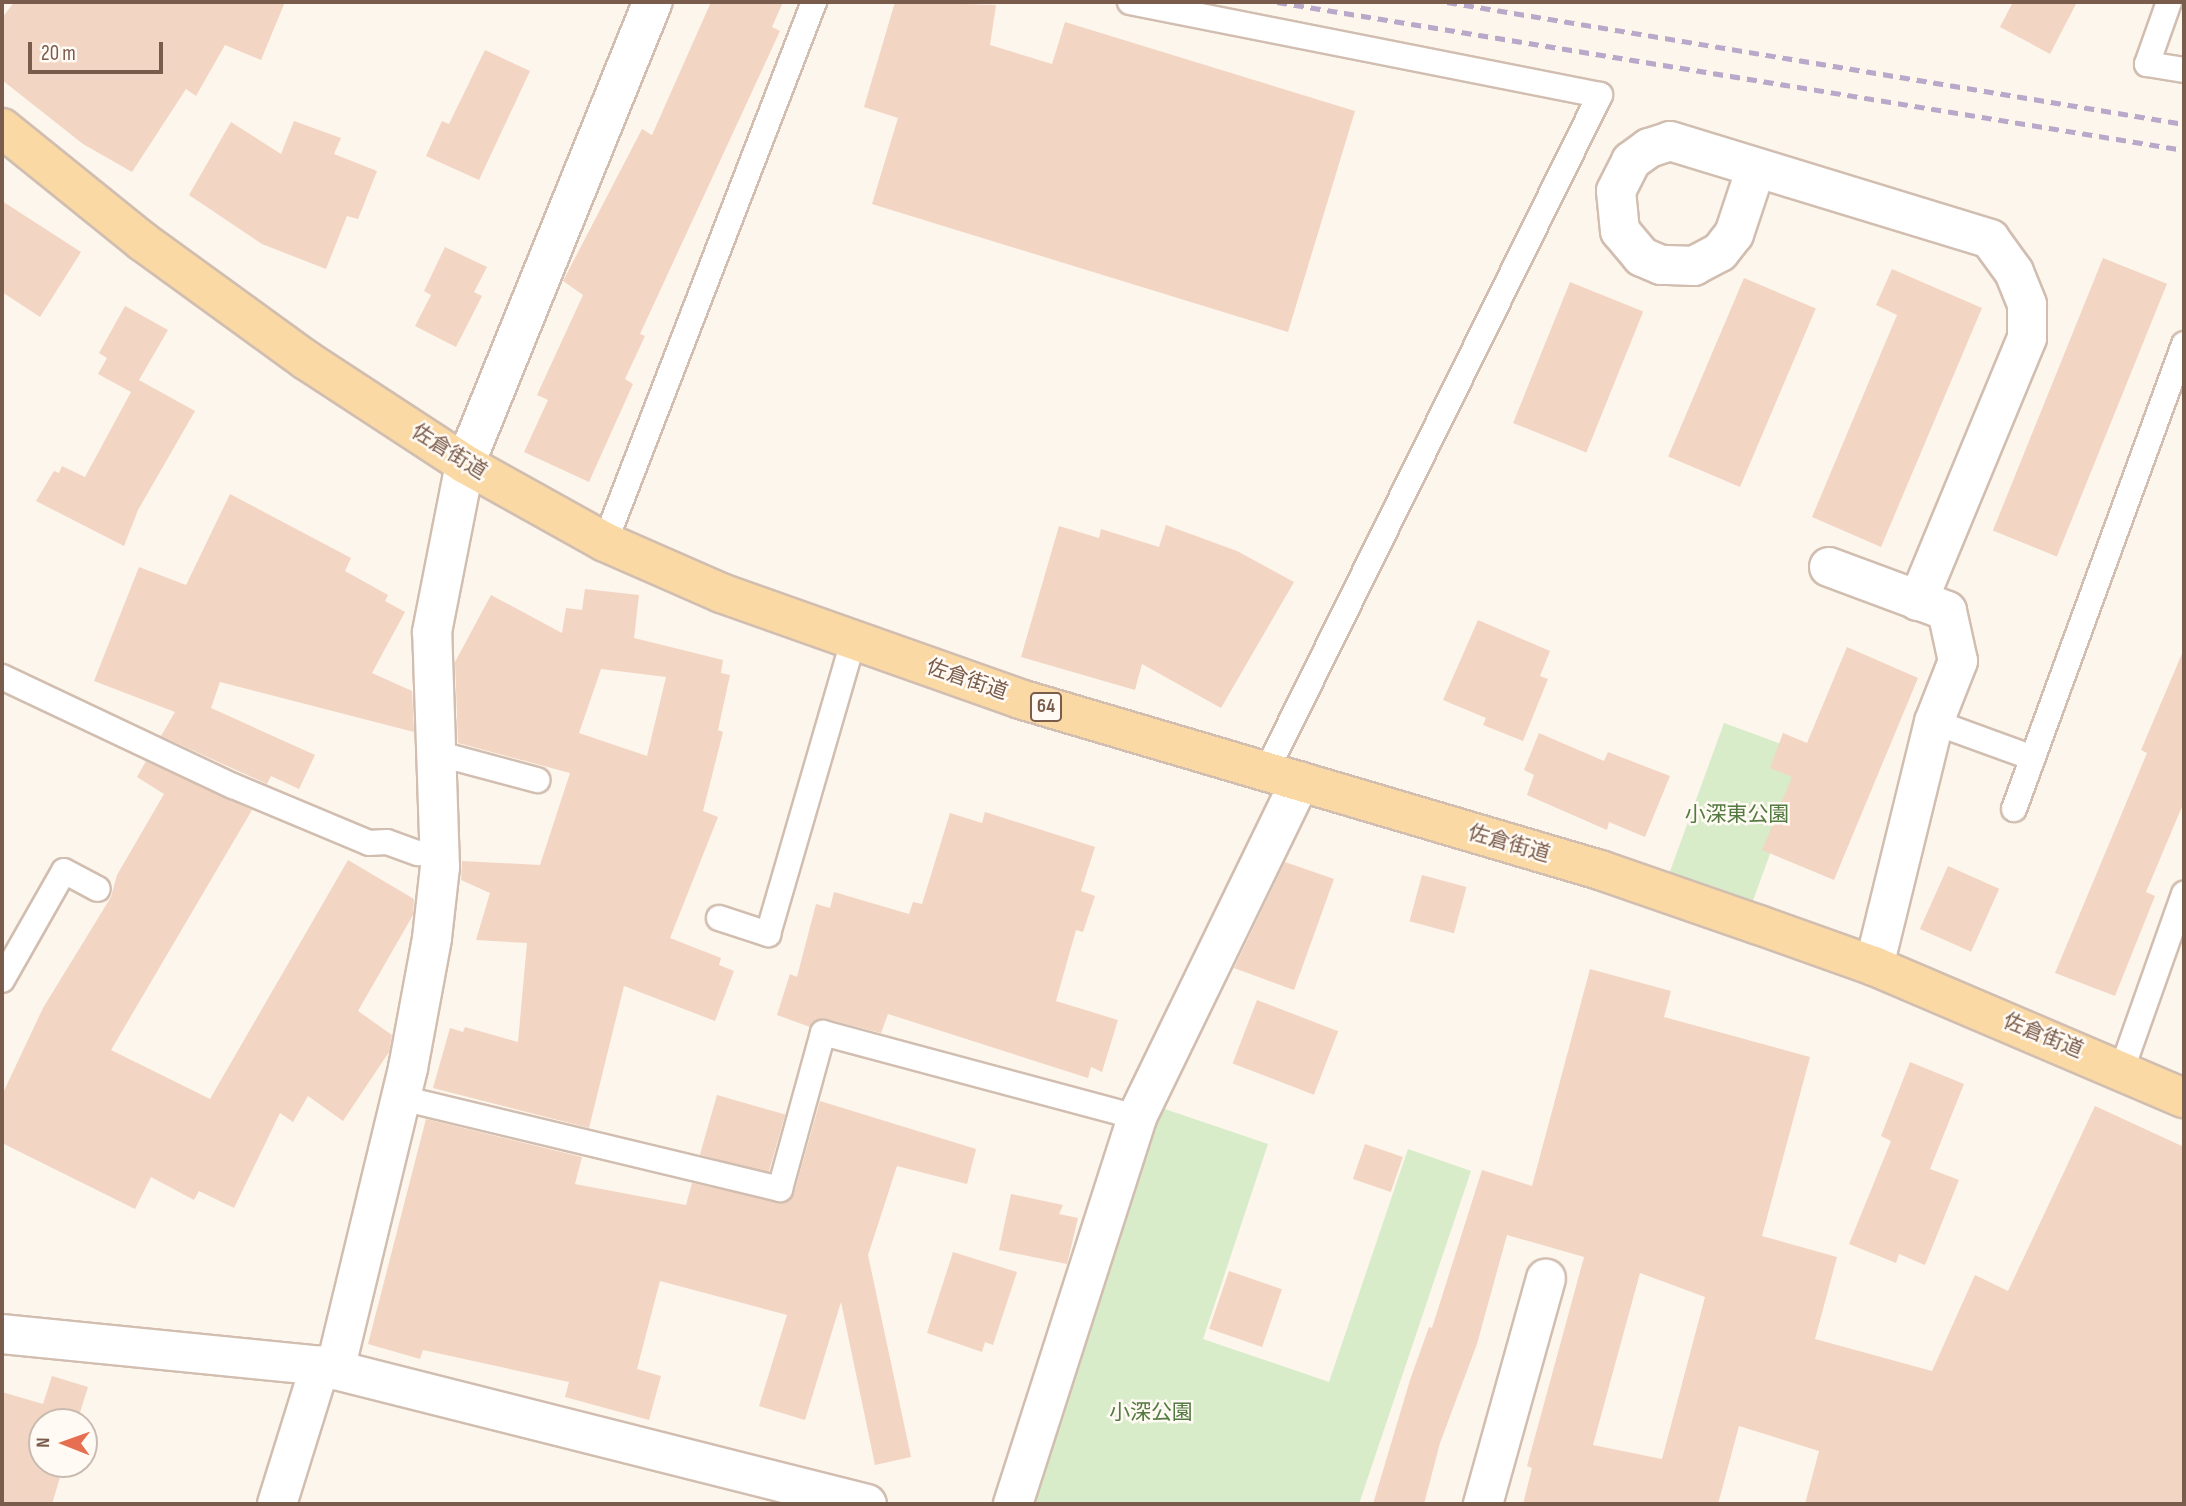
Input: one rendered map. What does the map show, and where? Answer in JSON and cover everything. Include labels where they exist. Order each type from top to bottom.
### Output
[{"type":"main road","name":"佐倉街道","points":[[2,128],[142,241],[306,360],[465,464],[605,542],[721,593],[1020,699],[1600,870],[1874,966],[2122,1069],[2184,1098]]},
{"type":"street","points":[[277,1504],[328,1368],[401,1098],[430,951],[440,851],[432,632],[465,464],[653,2]]},
{"type":"street","points":[[1756,168],[1990,239],[2014,272],[2027,304],[2027,338],[1918,601]]},
{"type":"street","points":[[1829,567],[1947,611],[1958,661],[1934,722],[1874,966]]},
{"type":"street","points":[[1013,1504],[1137,1117],[1283,777]]},
{"type":"street","points":[[1483,1504],[1546,1279]]},
{"type":"street","points":[[2,1334],[328,1368],[867,1504]]},
{"type":"lane","points":[[605,542],[814,2]]},
{"type":"lane","points":[[1130,2],[1600,95],[1283,777]]},
{"type":"lane","points":[[2169,2],[2147,64],[2184,70]]},
{"type":"lane","points":[[2014,809],[2184,344]]},
{"type":"lane","points":[[719,918],[768,934],[853,641]]},
{"type":"lane","points":[[2,677],[233,786],[369,843],[387,842],[418,853],[440,851]]},
{"type":"lane","points":[[1934,722],[2033,758]]},
{"type":"lane","points":[[436,752],[537,780]]},
{"type":"lane","points":[[2,980],[64,871],[98,888]]},
{"type":"lane","points":[[2122,1069],[2184,894]]},
{"type":"lane","points":[[401,1098],[780,1189],[823,1033],[1137,1117]]},
{"type":"green space","name":"小深東公園","points":[[1724,723],[1807,753],[1751,906],[1668,876]]},
{"type":"green space","name":"小深公園","points":[[1159,1107],[1268,1144],[1203,1339],[1329,1382],[1408,1149],[1471,1171],[1359,1504],[1025,1504]]},
{"type":"building","points":[[14,2],[285,2],[261,60],[225,45],[196,96],[186,89],[132,172],[83,144],[2,80],[2,18]]},
{"type":"building","points":[[711,2],[783,2],[772,27],[780,31],[640,334],[645,336],[625,379],[633,384],[589,482],[524,452],[548,400],[537,395],[583,295],[563,281],[642,129],[652,135]]},
{"type":"building","points":[[895,2],[996,5],[990,45],[1052,64],[1065,22],[1355,111],[1288,332],[872,204],[898,118],[864,107]]},
{"type":"building","points":[[2013,2],[2077,2],[2050,54],[2000,27]]},
{"type":"building","points":[[485,50],[530,71],[479,180],[426,156],[442,121],[449,124]]},
{"type":"building","points":[[294,121],[341,138],[334,154],[377,171],[358,219],[347,216],[326,269],[262,244],[189,195],[231,122],[281,154]]},
{"type":"building","points":[[2,201],[81,252],[40,317],[2,292]]},
{"type":"building","points":[[445,247],[487,267],[474,292],[482,296],[456,347],[415,326],[431,295],[424,291]]},
{"type":"building","points":[[2103,258],[2167,284],[2057,556],[1993,531]]},
{"type":"building","points":[[1892,269],[1982,308],[1881,547],[1812,517],[1897,315],[1876,305]]},
{"type":"building","points":[[1744,278],[1816,308],[1740,487],[1668,457]]},
{"type":"building","points":[[1570,282],[1643,312],[1586,453],[1513,423]]},
{"type":"building","points":[[125,306],[168,330],[139,380],[195,411],[138,510],[124,546],[36,501],[54,471],[59,473],[62,466],[85,477],[131,392],[98,374],[107,358],[99,353]]},
{"type":"building","points":[[230,494],[351,558],[345,571],[388,595],[385,601],[405,612],[372,673],[412,691],[414,732],[220,682],[211,708],[315,755],[299,789],[271,776],[267,784],[161,736],[175,712],[94,681],[139,567],[186,585]]},
{"type":"building","points":[[1166,525],[1237,551],[1294,582],[1221,708],[1142,664],[1135,690],[1021,657],[1059,526],[1099,538],[1101,529],[1159,547]]},
{"type":"building","points":[[585,589],[639,595],[634,638],[723,660],[721,673],[730,675],[718,730],[723,732],[703,811],[718,817],[670,938],[721,958],[719,965],[734,971],[715,1021],[624,986],[589,1128],[433,1088],[450,1028],[463,1032],[465,1027],[518,1042],[527,943],[476,940],[490,893],[461,880],[462,861],[540,865],[570,773],[458,743],[455,662],[491,595],[562,633],[566,608],[582,610]],"holes":[[[601,669],[666,677],[647,756],[579,733]]]},
{"type":"building","points":[[1478,620],[1550,651],[1540,676],[1548,679],[1523,741],[1483,725],[1486,718],[1443,700]]},
{"type":"building","points":[[1847,647],[1918,678],[1834,880],[1762,850],[1792,777],[1770,768],[1783,733],[1807,743]]},
{"type":"building","points":[[2184,649],[2184,802],[2146,892],[2155,896],[2115,996],[2055,973],[2147,753],[2141,750]]},
{"type":"building","points":[[1539,733],[1604,761],[1608,752],[1670,776],[1645,837],[1609,822],[1607,830],[1527,795],[1534,775],[1524,770]]},
{"type":"building","points":[[146,761],[252,810],[111,1050],[210,1099],[348,860],[414,899],[413,915],[358,1011],[392,1035],[389,1052],[343,1121],[308,1096],[293,1122],[280,1113],[234,1208],[199,1191],[194,1200],[151,1177],[135,1209],[2,1143],[2,1095],[43,1008],[111,897],[117,875],[164,794],[137,777]]},
{"type":"building","points":[[985,812],[1095,847],[1081,891],[1095,896],[1083,932],[1076,930],[1056,1001],[1118,1020],[1102,1072],[1091,1067],[1088,1078],[888,1014],[881,1033],[826,1019],[810,1027],[777,1015],[790,974],[797,977],[816,904],[830,908],[834,892],[909,914],[913,902],[922,904],[950,813],[982,823]]},
{"type":"building","points":[[1285,862],[1334,879],[1294,990],[1234,968]]},
{"type":"building","points":[[1948,866],[1999,889],[1971,952],[1920,929]]},
{"type":"building","points":[[1422,875],[1466,887],[1454,933],[1410,921]]},
{"type":"building","points":[[1590,969],[1671,991],[1664,1017],[1810,1057],[1762,1236],[1837,1257],[1815,1339],[1932,1371],[1975,1275],[2008,1291],[2095,1106],[2184,1147],[2184,1504],[1805,1504],[1819,1451],[1739,1426],[1718,1504],[1523,1504],[1532,1468],[1527,1466],[1584,1257],[1507,1235],[1477,1344],[1440,1443],[1424,1504],[1373,1504],[1410,1380],[1429,1327],[1432,1328],[1482,1170],[1532,1186]],"holes":[[[1640,1273],[1705,1297],[1662,1459],[1593,1445]]]},
{"type":"building","points":[[1257,1000],[1338,1031],[1314,1095],[1233,1063]]},
{"type":"building","points":[[1910,1062],[1964,1084],[1930,1169],[1959,1180],[1925,1265],[1899,1254],[1896,1263],[1849,1244],[1891,1141],[1881,1136]]},
{"type":"building","points":[[717,1095],[785,1115],[768,1174],[700,1155]]},
{"type":"building","points":[[820,1101],[976,1149],[967,1184],[897,1166],[868,1255],[911,1457],[875,1465],[841,1302],[805,1420],[759,1406],[787,1315],[660,1281],[637,1369],[661,1376],[649,1420],[565,1397],[569,1382],[423,1350],[420,1359],[368,1344],[426,1119],[582,1157],[575,1184],[686,1205],[692,1183],[783,1203],[794,1193]]},
{"type":"building","points":[[1365,1144],[1403,1157],[1391,1192],[1353,1179]]},
{"type":"building","points":[[1011,1194],[1063,1205],[1059,1214],[1078,1218],[1067,1264],[999,1250]]},
{"type":"building","points":[[953,1252],[1017,1272],[993,1345],[985,1342],[982,1352],[927,1333]]},
{"type":"building","points":[[1229,1271],[1282,1289],[1262,1347],[1209,1329]]},
{"type":"building","points":[[52,1376],[88,1387],[81,1408],[28,1408],[28,1478],[60,1478],[52,1504],[2,1504],[2,1392],[43,1404]]},
{"type":"railway","points":[[1277,2],[2184,150]]},
{"type":"railway","points":[[1447,2],[2184,124]]}]
